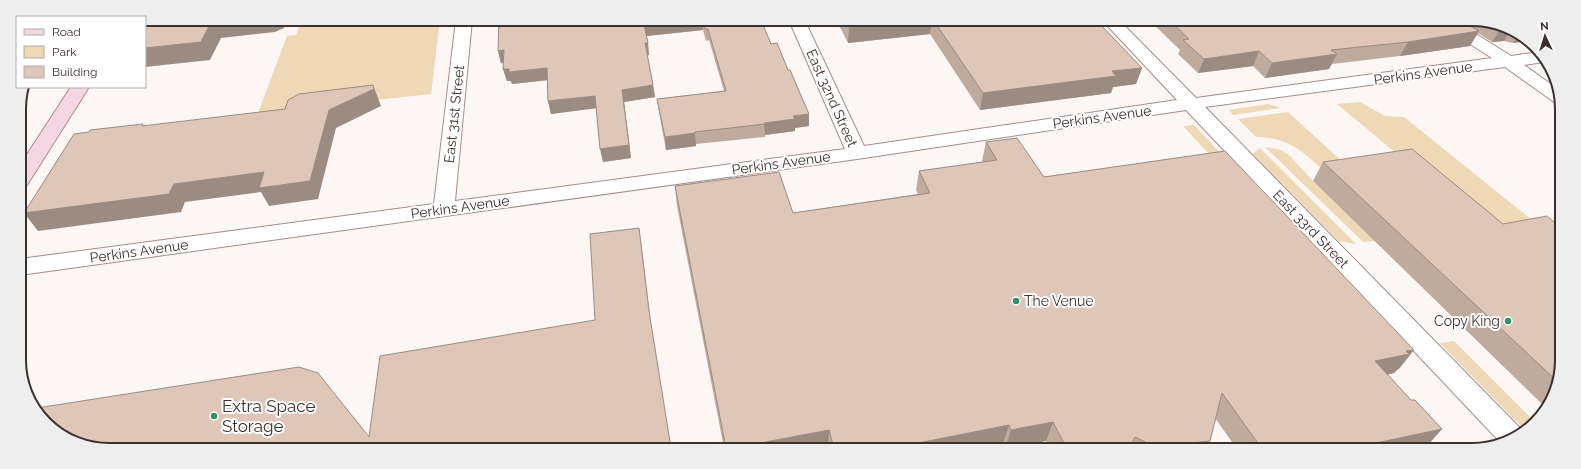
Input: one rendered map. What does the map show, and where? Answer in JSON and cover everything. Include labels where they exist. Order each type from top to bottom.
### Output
[{"type":"main road","points":[[26,171],[79,88]]},
{"type":"street","name":"East 31st Street","points":[[444,209],[463,26]]},
{"type":"street","name":"East 32nd Street","points":[[800,26],[857,153]]},
{"type":"street","name":"East 33rd Street","points":[[1116,26],[1510,434]]},
{"type":"street","points":[[1452,26],[1509,62],[1553,93]]},
{"type":"street","name":"Perkins Avenue","points":[[26,266],[857,153],[1191,105],[1537,58]]},
{"type":"green space","points":[[299,26],[439,26],[431,94],[258,113],[287,36],[296,35]]},
{"type":"green space","points":[[1360,102],[1385,116],[1404,117],[1532,220],[1482,228],[1408,163],[1337,104]]},
{"type":"green space","points":[[1268,104],[1281,108],[1233,115],[1229,110]]},
{"type":"green space","points":[[1288,112],[1357,175],[1331,178],[1298,149],[1279,140],[1256,137],[1238,119]]},
{"type":"green space","points":[[1194,125],[1297,235],[1291,242],[1183,126]]},
{"type":"green space","points":[[1265,147],[1281,150],[1289,155],[1313,181],[1376,241],[1363,242]]},
{"type":"green space","points":[[1260,148],[1356,244],[1339,241],[1253,154]]},
{"type":"green space","points":[[1454,341],[1531,418],[1521,426],[1440,343]]},
{"type":"building","points":[[146,26],[209,26],[201,42],[146,48]]},
{"type":"building","points":[[499,26],[644,26],[648,43],[645,43],[653,85],[622,90],[629,145],[600,149],[595,96],[548,101],[547,68],[509,72],[509,69],[503,69],[504,50],[498,51]]},
{"type":"building","points":[[704,26],[764,26],[771,44],[777,43],[809,114],[793,116],[795,119],[764,123],[765,124],[665,137],[657,99],[726,91],[708,29],[705,29]]},
{"type":"building","points":[[848,26],[866,26],[849,28]]},
{"type":"building","points":[[937,26],[1102,26],[1142,68],[1112,71],[1116,76],[983,93]]},
{"type":"building","points":[[1175,26],[1470,26],[1479,31],[1408,42],[1331,50],[1337,54],[1272,63],[1259,51],[1204,59],[1183,40],[1189,39]]},
{"type":"building","points":[[373,85],[374,89],[329,110],[310,181],[259,188],[264,172],[174,184],[169,194],[26,213],[26,210],[74,134],[89,132],[90,130],[143,124],[142,126],[285,109],[288,100],[299,94]]},
{"type":"building","name":"The Venue","points":[[1017,138],[1044,177],[1225,151],[1414,350],[1406,351],[1409,354],[1375,361],[1411,400],[1415,400],[1442,429],[1376,443],[1258,443],[1222,393],[1210,441],[1192,443],[1147,443],[1135,437],[1132,443],[1064,443],[1053,422],[1011,430],[1009,425],[918,443],[833,443],[829,430],[760,443],[725,443],[675,186],[779,172],[793,213],[930,193],[919,171],[997,160],[986,142]]},
{"type":"building","name":"Copy King","points":[[1412,149],[1503,224],[1547,216],[1555,223],[1555,360],[1553,377],[1323,162]]},
{"type":"building","points":[[639,228],[649,311],[670,443],[109,443],[77,437],[54,422],[41,407],[299,367],[318,373],[369,437],[380,356],[595,320],[590,234]]},
{"type":"place","name":"The Venue","points":[[1016,301]]},
{"type":"place","name":"Copy King","points":[[1508,321]]},
{"type":"place","name":"Extra Space Storage","points":[[214,416]]}]
